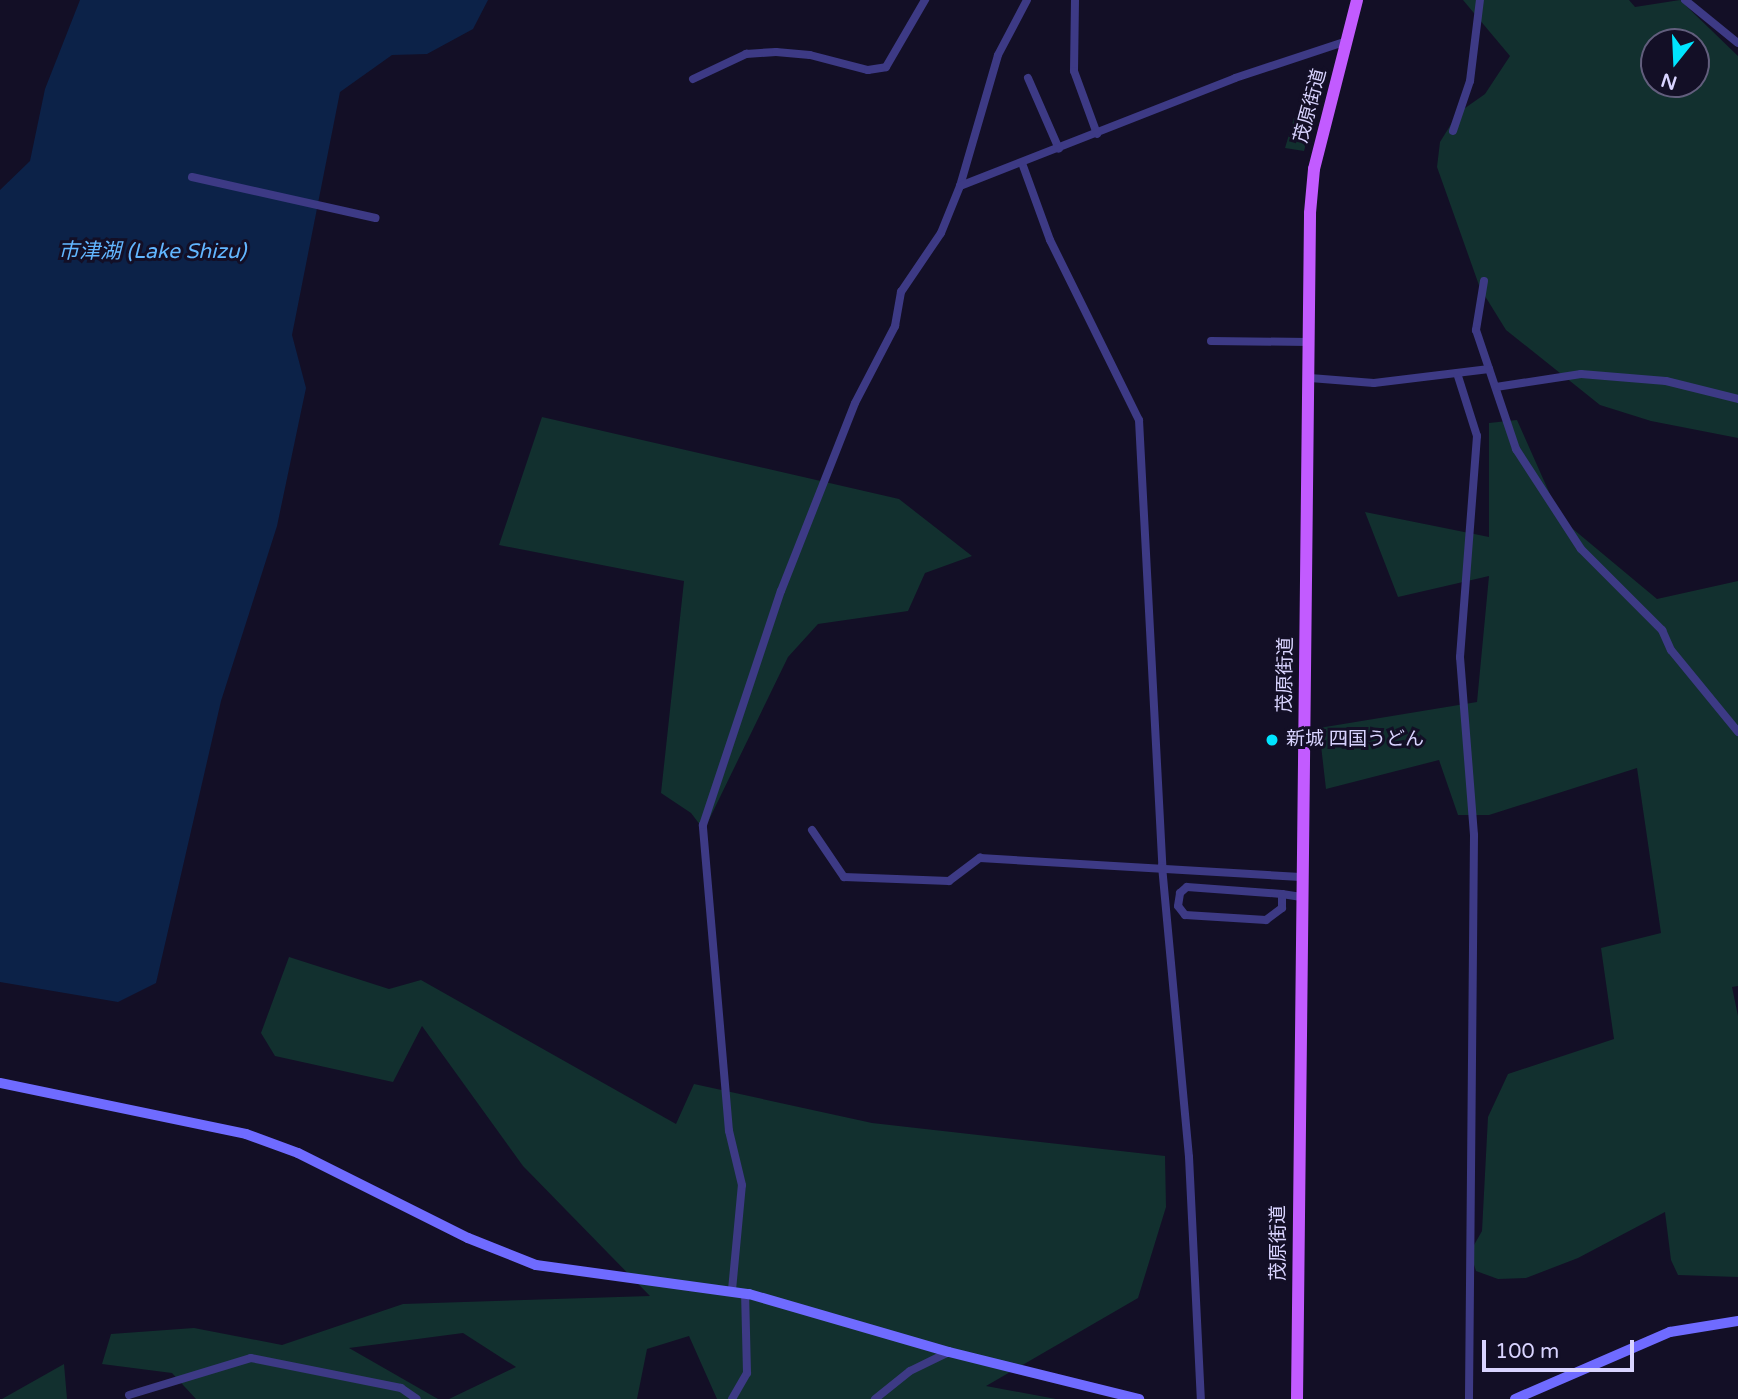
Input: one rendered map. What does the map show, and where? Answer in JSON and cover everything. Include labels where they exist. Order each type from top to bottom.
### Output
[{"type":"main road","name":"茂原街道","points":[[1297,1399],[1300,877],[1314,169],[1357,0]]},
{"type":"street","points":[[693,79],[746,54],[776,52],[821,57],[868,70],[886,67],[925,0]]},
{"type":"street","points":[[732,1290],[742,1185],[729,1131],[704,825],[781,591],[855,403],[887,343],[901,292],[941,233],[960,186],[998,55],[1027,0]]},
{"type":"street","points":[[1075,0],[1074,71],[1097,134]]},
{"type":"street","points":[[1453,131],[1470,81],[1480,0]]},
{"type":"street","points":[[1685,0],[1738,43]]},
{"type":"street","points":[[960,186],[1235,78],[1347,41]]},
{"type":"street","points":[[1028,78],[1059,149]]},
{"type":"street","points":[[1022,163],[1050,240],[1139,420],[1162,866],[1189,1157],[1201,1399]]},
{"type":"street","points":[[192,177],[375,218]]},
{"type":"street","points":[[1484,281],[1475,330],[1516,449],[1580,549],[1662,630],[1671,650],[1738,732]]},
{"type":"street","points":[[1211,341],[1309,342]]},
{"type":"street","points":[[1310,378],[1374,383],[1489,369]]},
{"type":"street","points":[[1457,373],[1477,436],[1460,657],[1474,835],[1469,1399]]},
{"type":"street","points":[[1496,387],[1581,374],[1666,380],[1738,400]]},
{"type":"street","points":[[812,830],[845,877],[949,881],[980,858],[1162,866],[1300,877]]},
{"type":"street","points":[[1282,894],[1282,908],[1266,920],[1185,915],[1178,906],[1180,893],[1186,887],[1282,894],[1300,897]]},
{"type":"street","points":[[0,1083],[246,1134],[298,1153],[468,1238],[536,1265],[732,1290],[949,1352],[1139,1399]]},
{"type":"street","points":[[732,1399],[747,1373],[745,1293]]},
{"type":"street","points":[[1515,1399],[1671,1332],[1738,1321]]},
{"type":"street","points":[[875,1399],[910,1371],[949,1352]]},
{"type":"street","points":[[129,1395],[251,1358],[389,1385],[417,1399]]},
{"type":"green space","points":[[1463,0],[1629,0],[1635,7],[1680,0],[1709,28],[1640,28],[1640,98],[1710,98],[1710,29],[1738,56],[1738,438],[1651,421],[1600,405],[1506,330],[1480,288],[1437,167],[1440,142],[1458,113],[1485,94],[1510,56]]},
{"type":"green space","points":[[1294,118],[1311,125],[1304,151],[1285,148]]},
{"type":"green space","points":[[542,417],[899,499],[972,556],[925,573],[908,611],[818,624],[788,657],[704,830],[691,813],[661,793],[684,581],[499,545]]},
{"type":"green space","points":[[1517,420],[1561,519],[1657,599],[1738,581],[1738,986],[1732,987],[1738,1016],[1738,1277],[1678,1275],[1671,1260],[1665,1212],[1578,1258],[1526,1278],[1498,1279],[1476,1271],[1470,1252],[1482,1231],[1488,1117],[1508,1074],[1614,1039],[1601,948],[1661,933],[1637,768],[1489,815],[1458,815],[1439,760],[1326,789],[1319,728],[1477,702],[1489,576],[1398,597],[1365,512],[1489,537],[1489,423]]},
{"type":"green space","points":[[289,957],[389,989],[421,980],[676,1124],[694,1084],[872,1123],[1165,1156],[1166,1207],[1138,1298],[986,1386],[1056,1399],[717,1399],[689,1336],[647,1349],[637,1399],[449,1399],[516,1367],[463,1333],[349,1348],[438,1399],[196,1399],[172,1373],[102,1364],[111,1334],[194,1328],[282,1345],[403,1304],[650,1296],[523,1166],[422,1026],[393,1082],[275,1056],[261,1033]]},
{"type":"green space","points":[[64,1364],[67,1399],[2,1399]]},
{"type":"water","name":"市津湖 (Lake Shizu)","points":[[80,0],[488,0],[473,29],[427,54],[392,55],[340,92],[292,335],[306,388],[277,526],[221,701],[156,983],[118,1002],[0,982],[0,190],[30,161],[45,89]]},
{"type":"place","name":"新城 四国うどん","points":[[1272,740]]}]
